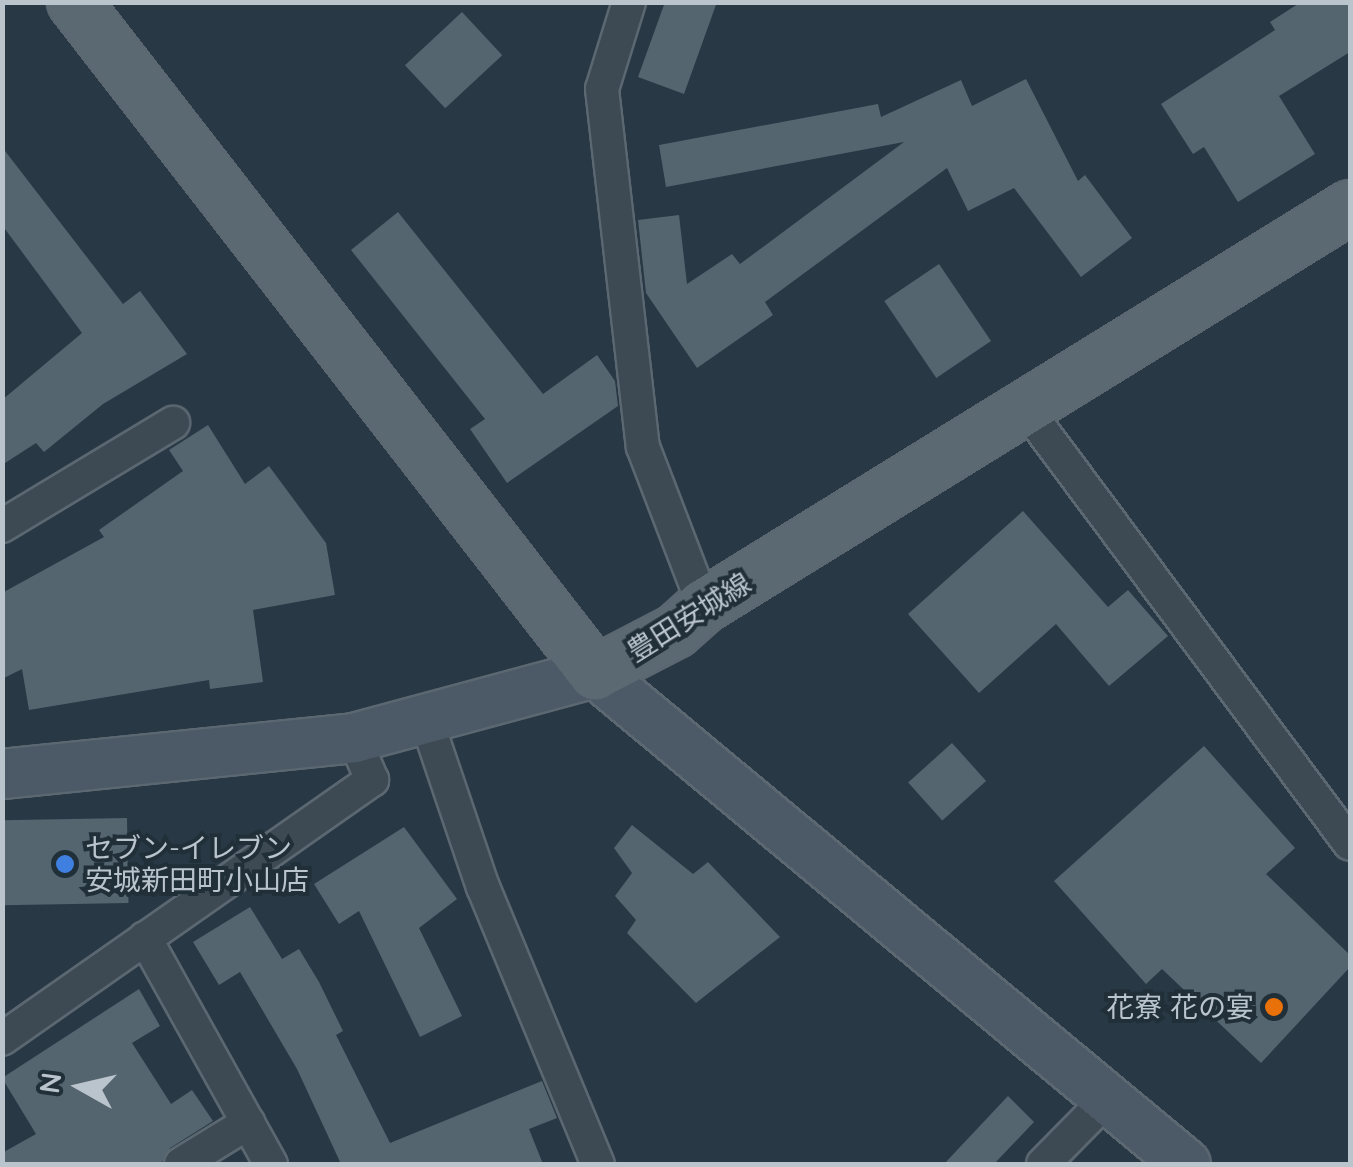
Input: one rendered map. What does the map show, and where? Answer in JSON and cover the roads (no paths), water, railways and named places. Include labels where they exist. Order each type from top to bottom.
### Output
[{"type":"main road","name":"豊田安城線","points":[[74,2],[595,673],[676,631],[704,606],[1350,207]]},
{"type":"street","points":[[629,2],[602,89],[640,428],[704,606]]},
{"type":"street","points":[[1026,409],[1350,844]]},
{"type":"street","points":[[2,526],[173,423]]},
{"type":"street","points":[[2,774],[354,738],[595,673],[1186,1164]]},
{"type":"street","points":[[426,720],[483,887],[598,1164]]},
{"type":"street","points":[[2,1039],[372,780],[354,738]]},
{"type":"street","points":[[145,938],[271,1164]]},
{"type":"street","points":[[1043,1164],[1107,1099]]},
{"type":"street","points":[[181,1164],[248,1123]]},
{"type":"place","name":"セブン-イレブン 安城新田町小山店","points":[[65,864]]},
{"type":"place","name":"花寮 花の宴","points":[[1274,1007]]}]
